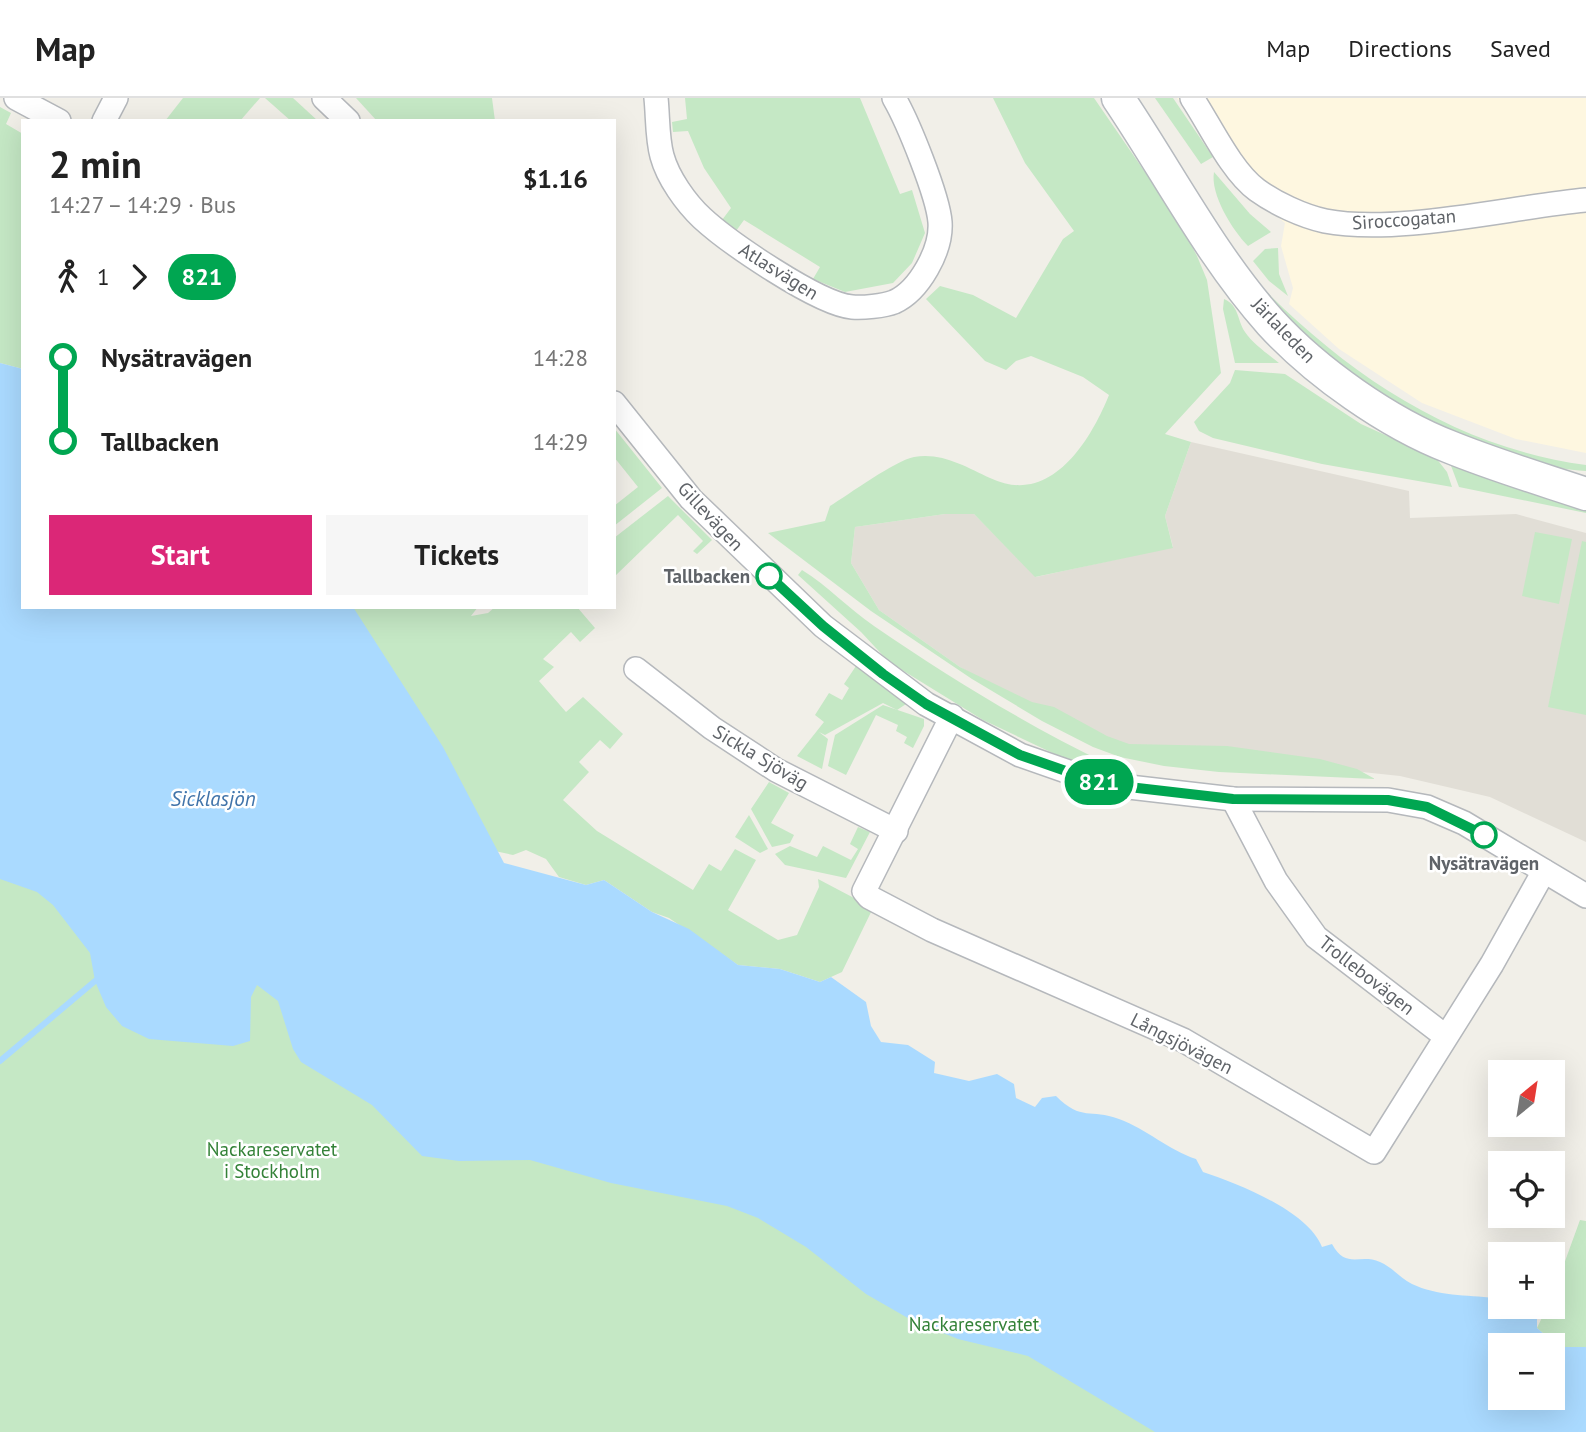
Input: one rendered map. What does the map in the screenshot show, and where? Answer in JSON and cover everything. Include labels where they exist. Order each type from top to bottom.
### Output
[{"type":"main road","name":"Järlaleden","points":[[1118,98],[1229,269],[1290,343],[1349,390],[1417,432],[1450,447],[1586,494]]},
{"type":"main road","name":"Järlaleden","points":[[1527,473],[1586,480]]},
{"type":"street","points":[[16,98],[55,119]]},
{"type":"street","points":[[105,119],[116,98]]},
{"type":"street","points":[[324,98],[346,119]]},
{"type":"street","name":"Atlasvägen","points":[[656,98],[662,157],[684,197],[702,218],[724,236],[817,295],[853,307],[894,302],[907,292],[929,265],[940,223],[929,185],[894,98]]},
{"type":"street","name":"Siroccogatan","points":[[1192,98],[1243,177],[1256,189],[1300,213],[1323,220],[1401,223],[1586,200]]},
{"type":"street","name":"Gillevägen","points":[[616,405],[691,499],[823,626],[926,704],[1020,755],[1103,784],[1233,799],[1388,800],[1427,807],[1464,823],[1586,896]]},
{"type":"street","name":"Sickla Sjöväg","points":[[636,669],[713,728],[776,770],[895,831]]},
{"type":"street","name":"Långsjövägen","points":[[952,716],[864,891],[869,897],[933,930],[1183,1040],[1374,1152],[1492,964],[1544,871]]},
{"type":"street","name":"Trollebovägen","points":[[1233,799],[1276,881],[1316,937],[1445,1036]]},
{"type":"shaded area","points":[[1177,98],[1586,98],[1586,453],[1516,439],[1422,403],[1339,349],[1289,304],[1293,288],[1281,246],[1285,223],[1252,196]]},
{"type":"shaded area","points":[[1191,442],[1409,491],[1410,518],[1516,514],[1586,533],[1586,842],[1490,797],[1400,776],[1238,759],[1174,761],[1057,723],[960,667],[879,610],[851,563],[855,527],[945,514],[974,514],[1036,577],[1173,547],[1165,516]]},
{"type":"green space","points":[[183,98],[260,98],[242,119],[167,119]]},
{"type":"green space","points":[[265,98],[293,98],[316,119],[289,119]]},
{"type":"green space","points":[[356,98],[492,98],[495,119],[375,119]]},
{"type":"green space","points":[[685,98],[860,98],[900,194],[912,190],[925,233],[912,263],[893,283],[845,292],[813,279],[820,267],[744,220],[736,231],[722,220],[731,208],[704,168],[688,131],[673,132],[672,122],[687,119]]},
{"type":"green space","points":[[993,98],[1094,98],[1178,220],[1207,280],[1221,373],[1165,434],[1191,442],[1165,516],[1173,548],[1035,577],[974,514],[945,514],[855,527],[851,563],[879,610],[960,667],[1032,702],[1054,707],[1107,736],[1129,744],[1227,746],[1320,759],[1357,769],[1375,779],[1219,772],[1164,766],[1120,757],[1093,747],[1042,721],[972,679],[871,611],[768,533],[825,521],[830,506],[884,471],[914,457],[944,459],[1012,485],[1031,484],[1049,477],[1065,465],[1079,450],[1101,413],[1109,395],[1083,377],[1031,356],[1016,361],[1006,370],[985,361],[926,299],[940,286],[973,295],[1016,318],[1063,239],[1074,231],[1025,163]]},
{"type":"green space","points":[[1155,98],[1173,98],[1213,157],[1201,164]]},
{"type":"green space","points":[[0,107],[11,113],[6,124],[21,133],[21,368],[0,363]]},
{"type":"green space","points":[[1214,172],[1250,214],[1271,232],[1248,246],[1223,211],[1215,191]]},
{"type":"green space","points":[[1278,248],[1279,274],[1288,296],[1269,281],[1253,261],[1265,249]]},
{"type":"green space","points":[[1255,280],[1327,346],[1405,401],[1491,442],[1538,456],[1586,465],[1586,471],[1558,468],[1495,450],[1462,438],[1399,407],[1372,391],[1316,347],[1261,297]]},
{"type":"green space","points":[[1224,299],[1235,309],[1248,336],[1279,363],[1235,363],[1223,309]]},
{"type":"green space","points":[[1235,370],[1285,374],[1361,424],[1436,458],[1447,472],[1452,487],[1322,464],[1213,438],[1199,431],[1194,422],[1230,383]]},
{"type":"green space","points":[[616,430],[662,488],[616,524],[616,504],[638,487],[616,460]]},
{"type":"green space","points":[[1450,463],[1586,503],[1586,513],[1459,487]]},
{"type":"green space","points":[[668,496],[712,540],[697,554],[693,551],[703,541],[678,515],[616,575],[616,536]]},
{"type":"green space","points":[[1535,532],[1572,539],[1559,604],[1522,596]]},
{"type":"green space","points":[[1582,541],[1586,542],[1586,715],[1548,707]]},
{"type":"green space","points":[[802,570],[874,626],[969,688],[1067,744],[1135,777],[1061,757],[983,720],[889,662],[861,632],[798,575]]},
{"type":"green space","name":"Nackareservatet i Stockholm","points":[[0,574],[21,604],[21,609],[26,609],[1436,1432],[0,1432]]},
{"type":"green space","points":[[352,609],[476,609],[471,616],[488,613],[493,609],[579,609],[595,628],[580,642],[571,632],[543,659],[554,667],[539,681],[566,712],[583,697],[623,734],[610,749],[600,740],[579,762],[589,772],[563,800],[597,831],[693,890],[709,864],[721,871],[735,849],[756,860],[728,910],[778,940],[797,935],[819,887],[818,879],[873,908],[842,972],[820,982],[780,969],[738,965],[669,918],[652,912],[604,880],[586,885],[559,877],[546,859],[526,850],[513,855],[490,850]]},
{"type":"green space","points":[[856,666],[906,704],[897,710],[883,703],[825,735],[819,732],[828,739],[822,769],[797,756],[824,722],[815,715],[829,693],[842,700],[849,688],[844,684]]},
{"type":"green space","points":[[883,705],[924,719],[924,726],[913,748],[904,743],[907,737],[896,731],[898,725],[876,715],[846,775],[828,766],[835,735]]},
{"type":"green space","points":[[769,782],[789,793],[771,823],[794,835],[790,843],[772,847],[751,809]]},
{"type":"green space","points":[[749,815],[768,849],[760,853],[735,837]]},
{"type":"green space","points":[[858,827],[870,832],[846,878],[785,865],[775,854],[790,846],[817,857],[823,846],[851,860],[858,849],[850,844]]},
{"type":"green space","points":[[1580,1220],[1586,1221],[1586,1347],[1565,1347],[1565,1333],[1543,1333],[1537,1328],[1541,1319],[1565,1319],[1565,1261]]},
{"type":"water","name":"Sicklasjön","points":[[0,363],[21,368],[21,609],[354,609],[443,747],[504,863],[586,885],[604,880],[652,912],[689,929],[738,965],[780,969],[820,982],[831,977],[866,1002],[871,1026],[881,1042],[908,1045],[935,1062],[934,1073],[969,1081],[997,1074],[1014,1084],[1016,1098],[1035,1107],[1042,1098],[1056,1096],[1080,1112],[1109,1116],[1129,1123],[1196,1159],[1203,1172],[1271,1200],[1303,1222],[1322,1247],[1332,1244],[1337,1252],[1348,1259],[1380,1262],[1422,1288],[1488,1297],[1488,1319],[1537,1319],[1537,1328],[1543,1333],[1488,1333],[1488,1410],[1565,1410],[1565,1347],[1586,1347],[1586,1432],[1155,1432],[1028,1356],[958,1339],[913,1321],[866,1294],[806,1247],[758,1218],[727,1206],[611,1183],[530,1160],[459,1161],[422,1156],[372,1105],[301,1062],[293,1049],[278,1001],[257,985],[251,997],[250,1041],[233,1046],[149,1039],[122,1026],[106,1007],[95,981],[90,953],[53,905],[37,892],[0,879]]},
{"type":"waterway","points":[[0,1061],[95,981]]},
{"type":"bus line","name":"821","points":[[769,576],[823,626],[883,674],[926,704],[1020,755],[1103,784],[1233,799],[1388,800],[1427,807],[1484,835]]},
{"type":"place","name":"Tallbacken","points":[[769,576]]},
{"type":"place","name":"Nysätravägen","points":[[1484,835]]},
{"type":"park label","name":"Nackareservatet","points":[[974,1324]]}]
